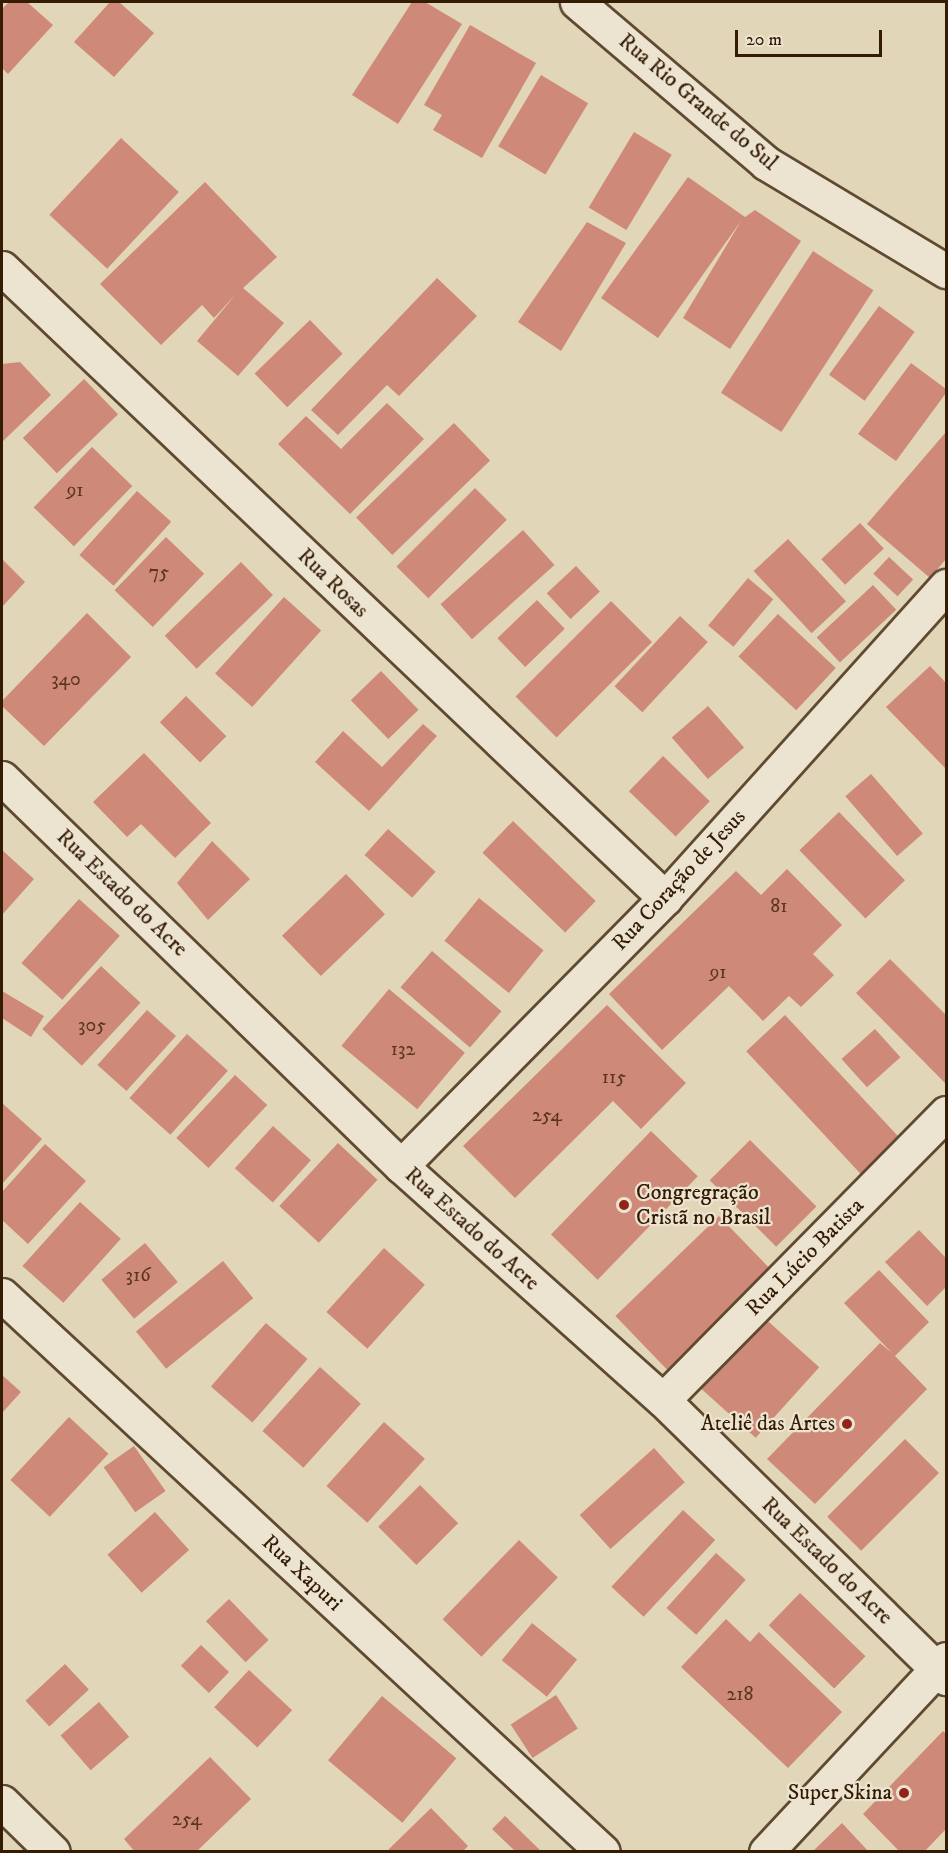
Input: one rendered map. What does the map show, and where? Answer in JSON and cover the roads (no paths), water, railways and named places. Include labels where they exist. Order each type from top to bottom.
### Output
[{"type":"street","name":"Rua Rio Grande do Sul","points":[[577,2],[766,163],[946,271]]},
{"type":"street","name":"Rua Rosas","points":[[2,268],[665,898]]},
{"type":"street","name":"Rua Coração de Jesus","points":[[401,1166],[665,898],[946,586]]},
{"type":"street","name":"Rua Estado do Acre","points":[[2,778],[401,1166],[663,1400],[943,1668]]},
{"type":"street","name":"Rua Lúcio Batista","points":[[663,1400],[946,1113]]},
{"type":"street","name":"Rua Xapuri","points":[[2,1295],[603,1851]]},
{"type":"street","points":[[766,1851],[943,1668]]},
{"type":"street","points":[[2,1802],[53,1851]]},
{"type":"place","name":"Congregração Cristã no Brasil","points":[[624,1205]]},
{"type":"place","name":"Ateliê das Artes","points":[[847,1424]]},
{"type":"place","name":"Super Skina","points":[[904,1793]]}]
